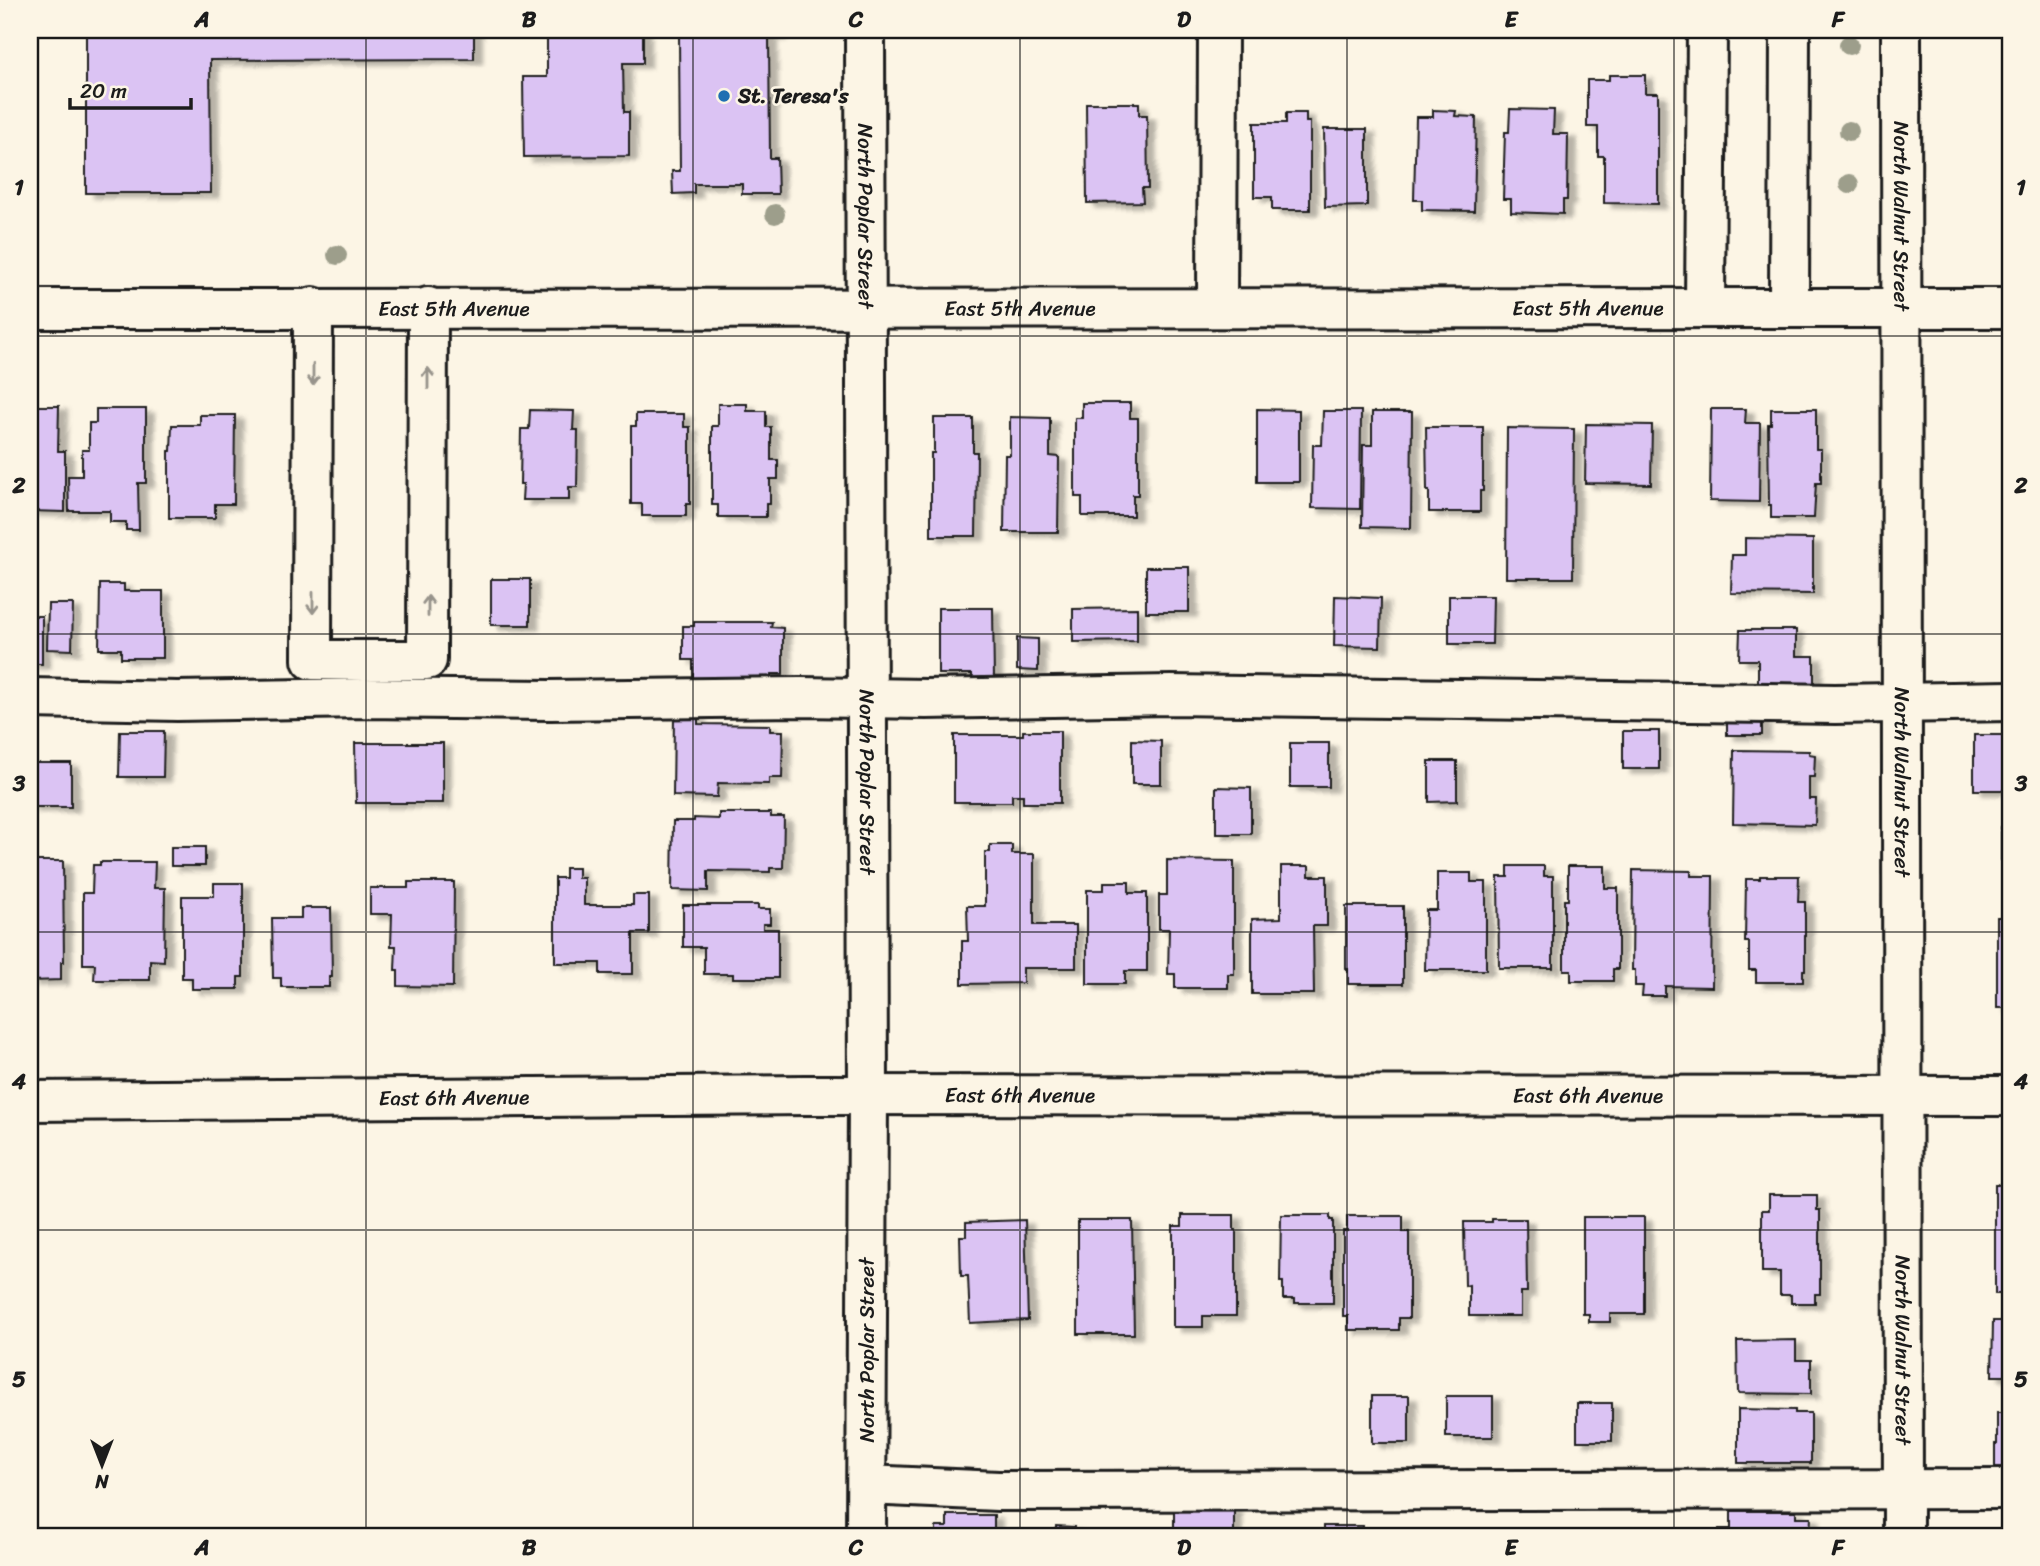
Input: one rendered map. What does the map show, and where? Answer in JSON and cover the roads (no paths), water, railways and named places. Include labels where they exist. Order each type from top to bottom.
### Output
[{"type":"street","name":"North Poplar Street","points":[[865,30],[868,1095],[866,1536]]},
{"type":"street","points":[[1217,309],[1218,30]]},
{"type":"street","points":[[1705,309],[1707,30]]},
{"type":"street","points":[[1789,308],[1790,30]]},
{"type":"street","name":"North Walnut Street","points":[[1901,30],[1903,1536]]},
{"type":"street","points":[[313,307],[312,660],[427,660],[428,307]]},
{"type":"street","name":"East 5th Avenue","points":[[30,309],[2010,308]]},
{"type":"street","points":[[30,698],[177,701],[363,698],[563,700],[1171,695],[1835,704],[2010,701]]},
{"type":"street","name":"East 6th Avenue","points":[[30,1101],[868,1095],[2010,1096]]},
{"type":"street","points":[[867,1485],[998,1491],[2010,1489]]},
{"type":"place","name":"St. Teresa's","points":[[724,96]]}]
